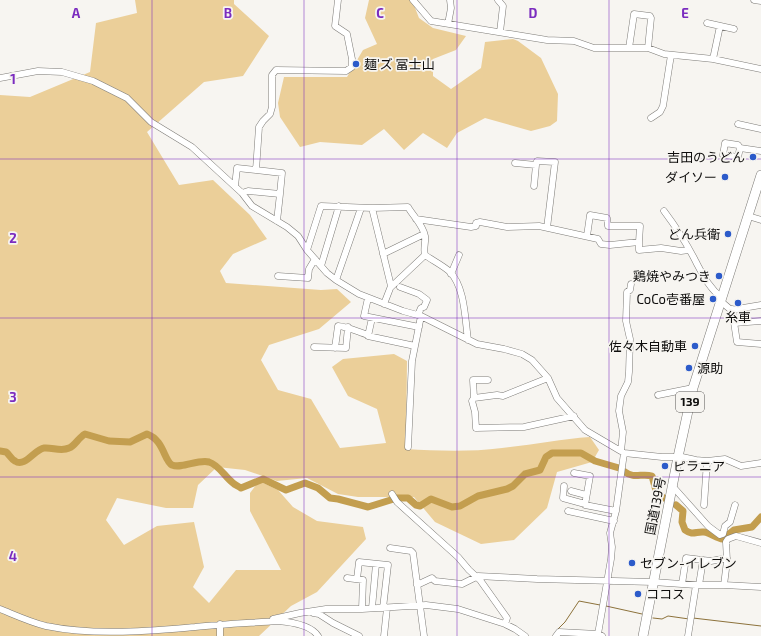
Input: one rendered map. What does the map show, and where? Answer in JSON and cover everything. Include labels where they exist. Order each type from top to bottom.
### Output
[{"type":"highway","name":"国道139号","points":[[646,636],[654,582],[691,411],[726,304],[761,175]]},
{"type":"highway","name":"国道139号","points":[[750,217],[761,186]]},
{"type":"highway","name":"国道139号","points":[[643,636],[693,388],[726,304]]},
{"type":"street","points":[[256,170],[259,127],[270,114],[272,107],[272,75],[276,70],[346,71],[352,67],[347,34],[335,26],[338,0]]},
{"type":"street","points":[[413,0],[431,21],[547,40],[574,41],[594,48],[648,48],[664,54],[713,59],[761,69]]},
{"type":"street","points":[[448,24],[451,8],[450,0]]},
{"type":"street","points":[[498,0],[503,6],[500,32]]},
{"type":"street","points":[[754,0],[761,1]]},
{"type":"street","points":[[630,48],[634,14],[650,16],[651,18],[648,48]]},
{"type":"street","points":[[707,23],[734,29]]},
{"type":"street","points":[[713,59],[720,26]]},
{"type":"street","points":[[651,118],[660,112],[663,106],[671,55]]},
{"type":"street","points":[[0,78],[47,70],[76,75],[111,89],[126,98],[151,122],[192,147],[242,192],[252,206],[298,236],[307,250],[336,280],[368,298],[420,316],[477,344],[504,348],[522,354],[532,360],[548,378],[557,398],[585,430],[622,452],[707,461],[725,459],[741,466],[761,463]]},
{"type":"street","points":[[738,124],[761,129]]},
{"type":"street","points":[[740,148],[761,151]]},
{"type":"street","points":[[515,163],[536,165],[537,162],[555,162],[547,228]]},
{"type":"street","points":[[534,186],[536,165]]},
{"type":"street","points":[[235,186],[237,168],[282,173],[277,221]]},
{"type":"street","points":[[242,192],[248,191],[280,194]]},
{"type":"street","points":[[307,250],[321,206],[361,208],[408,207],[424,234],[424,255],[391,287],[384,304]]},
{"type":"street","points":[[321,266],[339,206]]},
{"type":"street","points":[[336,280],[361,208]]},
{"type":"street","points":[[372,208],[391,287]]},
{"type":"street","points":[[664,211],[679,231],[703,276],[726,304],[734,323],[737,342],[761,344]]},
{"type":"street","points":[[587,236],[590,215],[607,218],[608,226],[640,226],[639,250],[661,248],[681,251],[689,250]]},
{"type":"street","points":[[750,217],[761,220]]},
{"type":"street","points":[[416,219],[452,223],[471,227],[476,226],[476,223],[480,222],[507,227],[539,226],[587,236],[598,239],[601,244],[610,245],[639,242]]},
{"type":"street","points":[[383,254],[424,234]]},
{"type":"street","points":[[424,255],[448,270],[456,281],[461,292],[468,340]]},
{"type":"street","points":[[451,274],[459,256]]},
{"type":"street","points":[[278,276],[308,278],[310,269],[315,259]]},
{"type":"street","points":[[556,636],[559,632],[600,635],[612,547],[610,533],[616,511],[622,452],[622,432],[619,411],[622,396],[628,382],[629,372],[630,338],[626,314],[627,292],[630,290],[631,284]]},
{"type":"street","points":[[400,287],[419,294],[427,300],[424,307],[421,308],[419,327],[412,361],[408,447]]},
{"type":"street","points":[[368,298],[364,316],[419,327]]},
{"type":"street","points":[[726,304],[761,305]]},
{"type":"street","points":[[368,335],[372,318]]},
{"type":"street","points":[[734,323],[761,321]]},
{"type":"street","points":[[336,348],[338,326],[348,327],[368,336],[415,346]]},
{"type":"street","points":[[314,347],[346,348],[348,327]]},
{"type":"street","points":[[474,398],[497,395],[502,396],[548,378]]},
{"type":"street","points":[[488,380],[472,380],[474,398],[472,402],[476,412],[476,428],[524,427],[574,416]]},
{"type":"street","points":[[658,396],[693,388]]},
{"type":"street","points":[[704,505],[707,461]]},
{"type":"street","points":[[574,473],[590,476],[585,504]]},
{"type":"street","points":[[564,486],[563,498],[585,505],[616,511]]},
{"type":"street","points":[[675,489],[708,526],[720,535],[723,534],[725,526],[730,522],[735,505]]},
{"type":"street","points":[[572,492],[586,495]]},
{"type":"street","points":[[392,494],[397,502],[458,557],[486,586],[507,618],[505,624]]},
{"type":"street","points":[[568,511],[614,520]]},
{"type":"street","points":[[724,585],[727,558],[726,542],[731,537],[736,536],[761,542]]},
{"type":"street","points":[[390,548],[412,551],[413,553],[424,636]]},
{"type":"street","points":[[682,584],[686,558],[711,561],[727,558]]},
{"type":"street","points":[[688,636],[702,560]]},
{"type":"street","points":[[357,579],[359,562],[388,565],[384,636]]},
{"type":"street","points":[[372,608],[376,564]]},
{"type":"street","points":[[417,585],[432,578],[435,581],[462,584],[476,576],[761,587]]},
{"type":"street","points":[[347,578],[363,580],[362,609]]},
{"type":"street","points":[[262,622],[300,612],[326,609],[362,609],[420,605],[458,609],[505,624],[525,636]]},
{"type":"street","points":[[0,608],[27,620],[46,626],[81,631],[148,631],[220,624],[286,622],[311,629],[318,636]]},
{"type":"street","points":[[309,612],[319,614],[359,636]]},
{"type":"street","points":[[220,624],[220,636]]},
{"type":"shaded area","points":[[135,0],[234,0],[234,4],[269,36],[243,76],[204,82],[147,132],[179,185],[213,180],[250,215],[267,239],[233,254],[220,271],[226,283],[321,290],[337,289],[351,302],[319,329],[269,345],[261,360],[278,390],[311,399],[340,448],[386,443],[377,409],[348,396],[332,367],[343,359],[394,354],[407,361],[406,449],[466,451],[513,447],[590,437],[599,450],[592,462],[557,472],[547,508],[514,540],[481,544],[435,522],[414,497],[358,497],[338,494],[307,478],[277,481],[245,470],[217,467],[198,485],[193,508],[166,508],[117,498],[106,520],[124,545],[157,526],[194,522],[204,567],[193,587],[209,603],[236,570],[281,570],[250,511],[250,493],[259,481],[278,490],[293,507],[317,521],[363,527],[366,539],[317,592],[291,606],[259,636],[0,636],[0,95],[30,97],[90,72],[96,23],[137,13]]},
{"type":"shaded area","points":[[369,0],[412,0],[419,18],[433,28],[466,36],[456,50],[433,59],[433,76],[451,89],[481,68],[485,42],[513,39],[518,41],[541,58],[558,94],[557,121],[550,126],[531,131],[485,118],[457,133],[447,148],[423,133],[404,150],[384,129],[362,145],[320,142],[300,147],[280,117],[278,103],[284,77],[347,77],[363,50],[377,44],[365,18]]},
{"type":"waterway","points":[[0,451],[6,452],[15,461],[22,462],[37,451],[44,448],[63,450],[69,448],[85,434],[109,441],[130,442],[147,434],[157,441],[169,463],[172,465],[180,466],[205,461],[209,462],[219,468],[230,480],[241,488],[263,479],[286,490],[305,483],[318,488],[330,498],[368,507],[397,498],[408,498],[416,505],[420,506],[431,499],[452,507],[460,506],[478,496],[507,489],[513,486],[525,474],[540,470],[546,457],[552,453],[581,453],[595,461],[619,468]]},
{"type":"waterway","points":[[625,472],[635,476],[652,476],[657,494],[664,498]]},
{"type":"waterway","points":[[676,505],[683,511],[682,522],[685,530],[692,533],[707,533],[723,539],[734,530],[752,527],[761,517]]},
{"type":"waterway","points":[[557,630],[565,622],[579,601],[600,605]]},
{"type":"waterway","points":[[606,606],[642,614]]},
{"type":"waterway","points":[[653,618],[662,619],[668,616],[689,619]]},
{"type":"waterway","points":[[693,618],[761,626]]},
{"type":"place","name":"麺'ズ 冨士山","points":[[356,64]]},
{"type":"place","name":"吉田のうどん","points":[[753,157]]},
{"type":"place","name":"ダイソー","points":[[725,177]]},
{"type":"place","name":"どん兵衛","points":[[728,234]]},
{"type":"place","name":"鶏焼やみつき","points":[[719,276]]},
{"type":"place","name":"CoCo壱番屋","points":[[713,299]]},
{"type":"place","name":"糸車","points":[[738,303]]},
{"type":"place","name":"佐々木自動車","points":[[695,346]]},
{"type":"place","name":"源助","points":[[689,368]]},
{"type":"place","name":"ピラニア","points":[[665,466]]},
{"type":"place","name":"セブン-イレブン","points":[[632,563]]},
{"type":"place","name":"ココス","points":[[638,594]]}]
